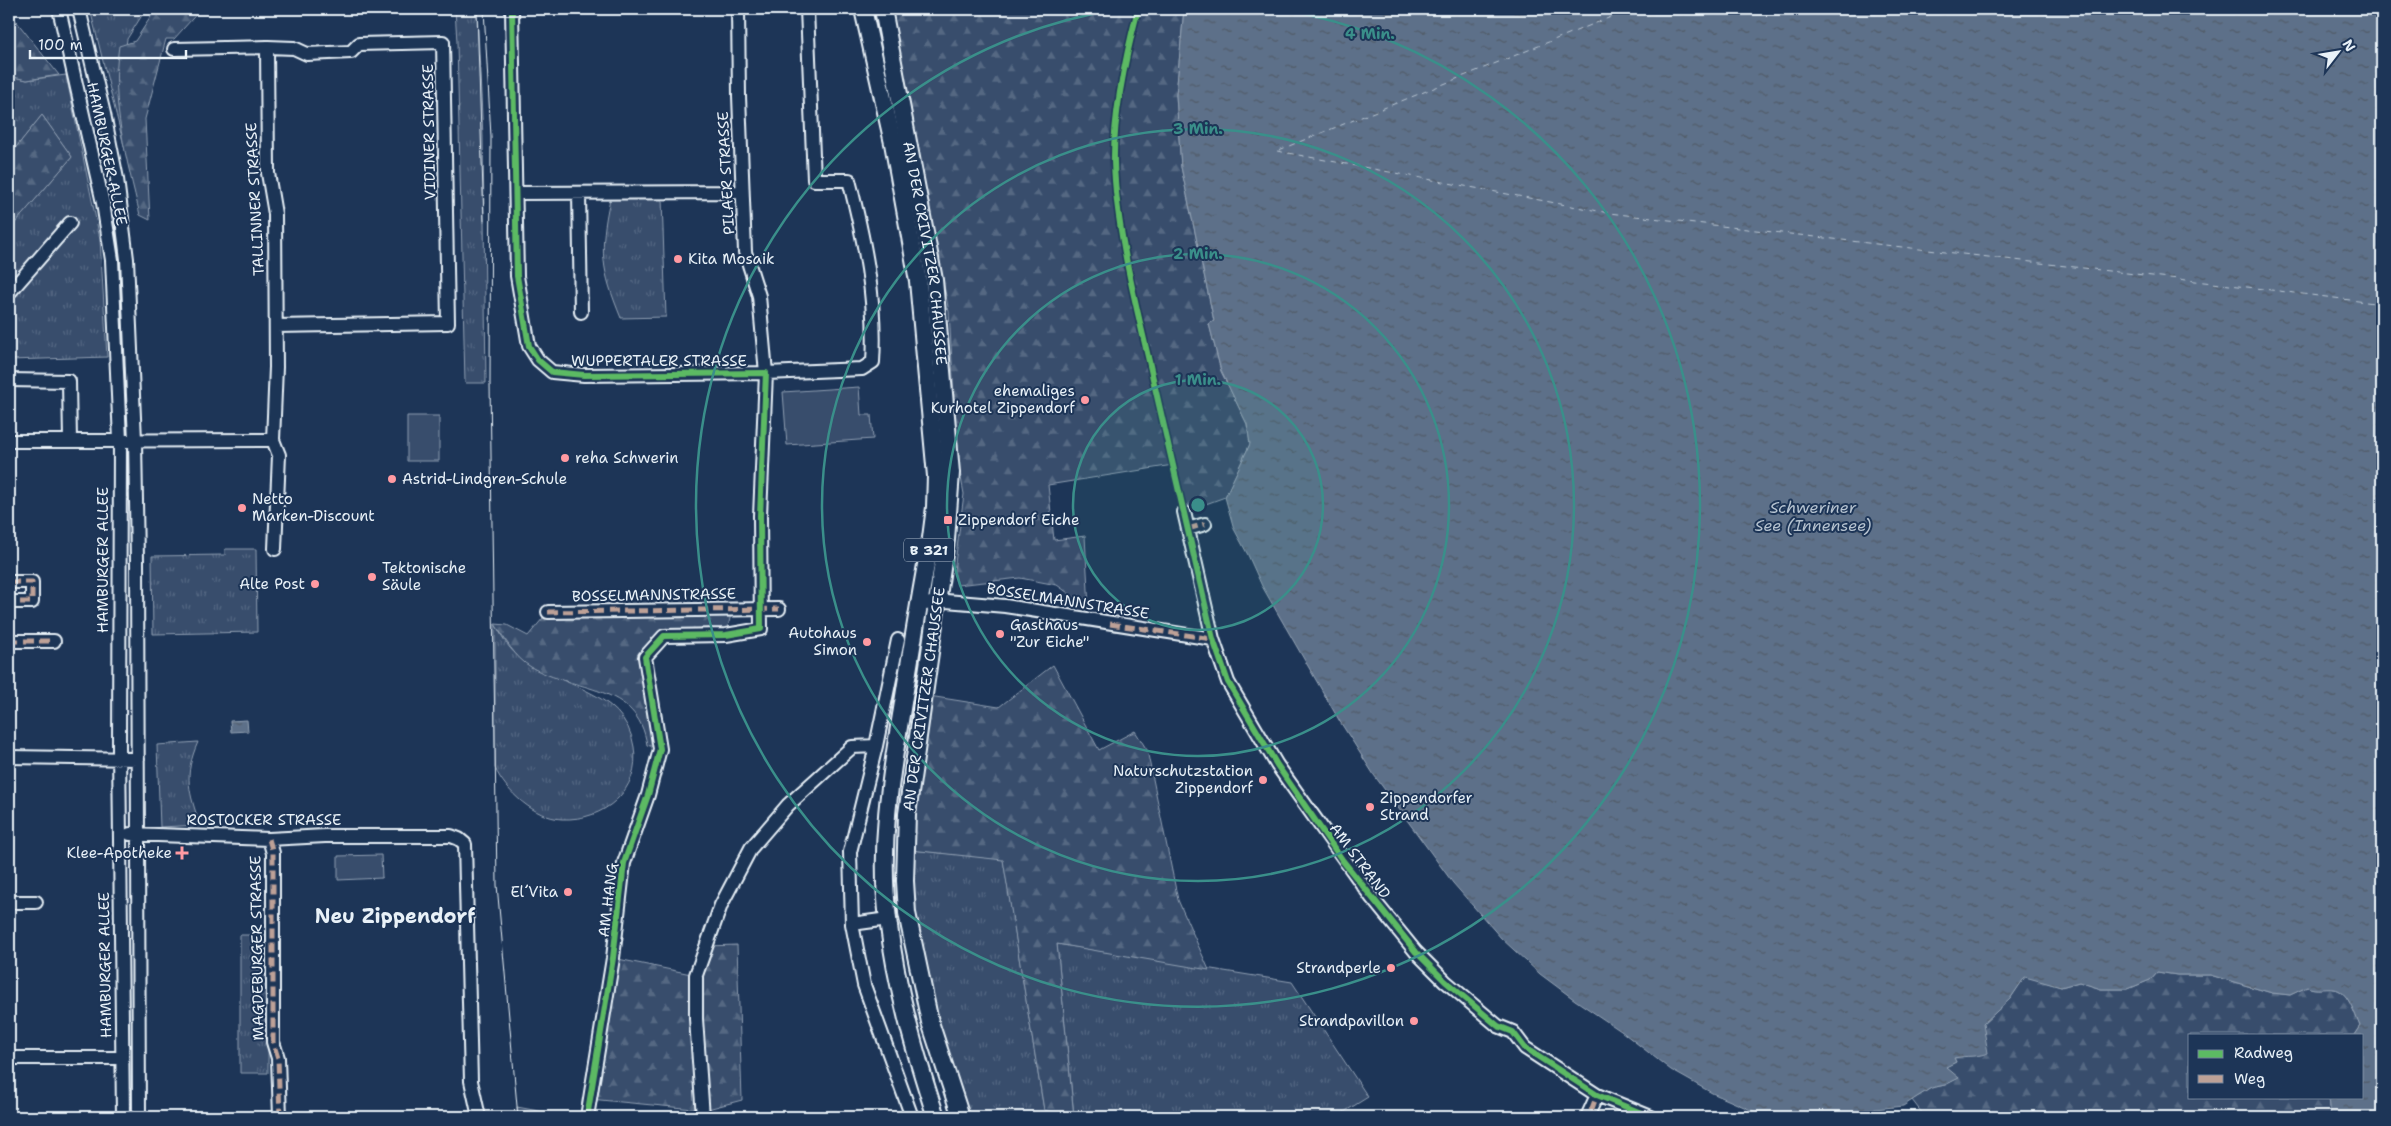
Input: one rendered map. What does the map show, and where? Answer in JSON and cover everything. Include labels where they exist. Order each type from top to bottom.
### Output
[{"type":"main road","name":"AN DER CRIVITZER CHAUSSEE","points":[[863,9],[893,143],[923,320],[936,476],[933,522],[887,800],[885,862],[888,919],[914,1047],[936,1117]]},
{"type":"main road","name":"AN DER CRIVITZER CHAUSSEE","points":[[883,9],[933,271],[939,318],[952,473],[950,507],[911,779],[906,841],[905,881],[907,913],[918,976],[930,1022],[961,1117]]},
{"type":"street","name":"HAMBURGER ALLEE","points":[[59,9],[103,203],[112,260],[120,440],[119,758],[122,1117]]},
{"type":"street","name":"HAMBURGER ALLEE","points":[[79,9],[117,179],[126,259],[135,440],[139,1117]]},
{"type":"street","name":"WUPPERTALER STRASSE","points":[[512,9],[517,276],[529,346],[538,360],[552,372],[584,375],[766,373],[760,516],[760,603]]},
{"type":"street","name":"PILAER STRASSE","points":[[738,9],[742,192],[746,252],[759,296],[766,373]]},
{"type":"street","points":[[766,373],[862,369],[873,362],[875,336],[869,268],[849,180],[814,180],[808,9]]},
{"type":"street","name":"VIDINER STRASSE","points":[[174,50],[267,47],[294,48],[307,54],[351,52],[359,44],[443,42],[448,323],[276,326]]},
{"type":"street","name":"TALLINNER STRASSE","points":[[267,47],[268,173],[275,214],[276,326],[273,440],[279,454],[274,548]]},
{"type":"street","points":[[516,193],[742,192]]},
{"type":"street","points":[[579,193],[581,312]]},
{"type":"street","points":[[9,293],[70,223]]},
{"type":"street","points":[[9,380],[69,381],[70,441]]},
{"type":"street","points":[[9,441],[273,440]]},
{"type":"street","name":"AM STRAND","points":[[1184,512],[1213,639],[1228,682],[1277,765],[1343,861],[1416,952],[1445,981],[1498,1026],[1513,1032],[1525,1048],[1597,1095],[1651,1117]]},
{"type":"street","points":[[1188,529],[1205,524]]},
{"type":"street","points":[[9,582],[32,582],[32,602],[9,602]]},
{"type":"street","name":"BOSSELMANNSTRASSE","points":[[918,605],[937,602],[1005,606],[1213,639]]},
{"type":"street","name":"BOSSELMANNSTRASSE","points":[[548,612],[760,603],[779,609]]},
{"type":"street","name":"AM HANG","points":[[587,1117],[614,958],[624,863],[648,795],[660,749],[645,657],[664,636],[726,635],[760,629],[760,603]]},
{"type":"street","points":[[898,640],[876,746],[850,852],[852,924],[864,985],[912,1117]]},
{"type":"street","points":[[9,641],[54,641]]},
{"type":"street","points":[[703,1117],[696,1019],[696,975],[721,905],[751,848],[788,804],[852,747],[876,746]]},
{"type":"street","points":[[9,757],[138,759]]},
{"type":"street","name":"ROSTOCKER STRASSE","points":[[120,834],[269,839],[326,836],[451,836],[460,839],[465,844],[471,1081],[479,1117]]},
{"type":"street","name":"MAGDEBURGER STRASSE","points":[[269,839],[273,853],[273,1042],[278,1058],[280,1117]]},
{"type":"street","points":[[9,902],[36,902]]},
{"type":"street","points":[[852,924],[888,919]]},
{"type":"street","points":[[9,1058],[122,1058]]},
{"type":"street","points":[[1587,1117],[1597,1095]]},
{"type":"green space","points":[[90,9],[146,9],[127,39],[123,67],[129,166]]},
{"type":"green space","points":[[156,9],[201,9],[174,39],[166,39],[145,119],[150,220],[140,215],[125,152],[118,110],[117,67],[119,46],[135,41]]},
{"type":"green space","points":[[455,9],[477,9],[483,137],[486,383],[465,383]]},
{"type":"green space","points":[[892,9],[1184,9],[1176,95],[1181,167],[1214,321],[1209,324],[1221,371],[1247,424],[1250,444],[1225,497],[1184,512],[1173,465],[1048,485],[1054,540],[1085,536],[1089,608],[1057,585],[1020,578],[957,585],[954,571],[964,494],[958,461],[949,312]]},
{"type":"green space","points":[[9,12],[59,75],[27,80],[9,76]]},
{"type":"green space","points":[[66,75],[100,239],[107,357],[9,360],[9,230],[72,157],[42,115],[9,156],[9,76],[27,80]]},
{"type":"green space","points":[[42,115],[72,157],[9,230],[9,156]]},
{"type":"green space","points":[[610,199],[662,199],[666,317],[621,318],[609,286],[604,260],[604,233]]},
{"type":"green space","points":[[859,387],[861,415],[871,415],[873,439],[787,445],[783,392]]},
{"type":"green space","points":[[407,416],[439,416],[439,461],[407,461]]},
{"type":"green space","points":[[225,549],[256,549],[257,632],[153,634],[152,556],[225,555]]},
{"type":"green space","points":[[732,610],[726,635],[664,636],[645,657],[660,749],[647,745],[641,725],[631,710],[618,700],[602,692],[548,675],[531,667],[515,653],[495,624],[507,625],[528,636],[548,612]]},
{"type":"green space","points":[[495,624],[513,652],[532,666],[603,700],[617,712],[628,727],[634,747],[635,763],[632,777],[616,800],[605,808],[592,815],[577,818],[552,818],[522,802],[500,777],[495,768]]},
{"type":"green space","points":[[1053,665],[1099,750],[1135,731],[1147,750],[1178,900],[1209,970],[1057,944],[1074,1117],[1044,1110],[1003,860],[911,850],[929,696],[999,707]]},
{"type":"green space","points":[[198,742],[190,765],[189,784],[200,825],[160,827],[157,745]]},
{"type":"green space","points":[[911,850],[1003,859],[1044,1110],[1074,1116],[1057,944],[1292,982],[1368,1097],[1336,1117],[968,1117],[935,1020],[914,913]]},
{"type":"green space","points":[[381,855],[382,878],[338,880],[338,856]]},
{"type":"green space","points":[[240,935],[269,935],[268,1073],[240,1073]]},
{"type":"green space","points":[[737,945],[742,1100],[704,1110],[590,1099],[613,958],[696,975],[706,946]]},
{"type":"green space","points":[[2157,972],[2177,975],[2210,975],[2272,993],[2290,995],[2307,987],[2339,990],[2347,998],[2360,1026],[2355,1034],[2188,1034],[2188,1098],[2329,1098],[2331,1117],[2131,1117],[2129,1115],[2124,1117],[1962,1117],[1955,1112],[1942,1117],[1925,1117],[1912,1100],[1931,1088],[1945,1085],[1958,1078],[1945,1067],[1956,1062],[1954,1058],[1966,1055],[1983,1024],[2010,999],[2025,976],[2061,987],[2079,982],[2101,989],[2128,989],[2150,980]]},
{"type":"green space","points":[[517,1107],[571,1117],[518,1117]]},
{"type":"water","name":"Schweriner See (Innensee)","points":[[1184,9],[2382,9],[2382,1117],[2331,1117],[2329,1098],[2364,1098],[2364,1034],[2355,1034],[2360,1026],[2350,1004],[2339,990],[2334,989],[2307,987],[2290,995],[2272,993],[2210,975],[2177,975],[2157,972],[2150,980],[2128,989],[2101,989],[2079,982],[2061,987],[2025,977],[2010,999],[1983,1024],[1988,1053],[1954,1058],[1956,1062],[1946,1067],[1959,1078],[1945,1085],[1931,1088],[1903,1106],[1875,1109],[1864,1117],[1767,1117],[1712,1093],[1671,1070],[1621,1031],[1540,974],[1501,938],[1453,883],[1374,775],[1339,720],[1262,586],[1234,529],[1225,497],[1250,444],[1247,424],[1221,371],[1209,324],[1214,321],[1181,167],[1176,95]]},
{"type":"water","points":[[247,720],[248,731],[231,732],[230,721]]},
{"type":"ferry route","points":[[1279,150],[1631,9]]},
{"type":"ferry route","points":[[1277,151],[1609,213],[2382,304]]},
{"type":"tram line","points":[[484,9],[491,137],[490,383],[497,885],[518,1117]]},
{"type":"tram line","points":[[477,13],[484,221]]},
{"type":"marked path","points":[[1188,529],[1205,524]]},
{"type":"marked path","points":[[9,582],[32,582],[32,602],[9,602]]},
{"type":"marked path","points":[[548,612],[779,609]]},
{"type":"marked path","points":[[1110,624],[1213,639]]},
{"type":"marked path","points":[[9,641],[54,641]]},
{"type":"marked path","points":[[269,839],[273,853],[273,1042],[278,1058],[280,1117]]},
{"type":"marked path","points":[[1591,1111],[1597,1095]]},
{"type":"cycle path","points":[[512,9],[517,276],[529,346],[538,360],[552,372],[584,375],[766,373],[760,516],[761,629],[726,635],[664,636],[645,657],[660,749],[648,795],[624,863],[613,958],[587,1117]]},
{"type":"cycle path","points":[[1138,9],[1118,104],[1114,143],[1119,213],[1133,293],[1213,639],[1228,682],[1277,765],[1343,861],[1416,952],[1445,981],[1498,1026],[1513,1032],[1525,1048],[1597,1095],[1651,1117]]},
{"type":"place","name":"Kita Mosaik","points":[[678,259]]},
{"type":"place","name":"ehemaliges Kurhotel Zippendorf","points":[[1085,400]]},
{"type":"place","name":"reha Schwerin","points":[[565,458]]},
{"type":"place","name":"Astrid-Lindgren-Schule","points":[[392,479]]},
{"type":"place","name":"Netto Marken-Discount","points":[[242,508]]},
{"type":"place","name":"Zippendorf Eiche","points":[[948,520]]},
{"type":"place","name":"Tektonische Säule","points":[[372,577]]},
{"type":"place","name":"Alte Post","points":[[315,584]]},
{"type":"place","name":"Gasthaus \"Zur Eiche\"","points":[[1000,634]]},
{"type":"place","name":"Autohaus Simon","points":[[867,642]]},
{"type":"place","name":"Naturschutzstation Zippendorf","points":[[1263,780]]},
{"type":"place","name":"Zippendorfer Strand","points":[[1370,807]]},
{"type":"place","name":"Klee-Apotheke","points":[[182,853]]},
{"type":"place","name":"El´Vita","points":[[568,892]]},
{"type":"place","name":"Strandperle","points":[[1391,968]]},
{"type":"place","name":"Strandpavillon","points":[[1414,1021]]},
{"type":"district","name":"Neu Zippendorf","points":[[395,916]]}]
